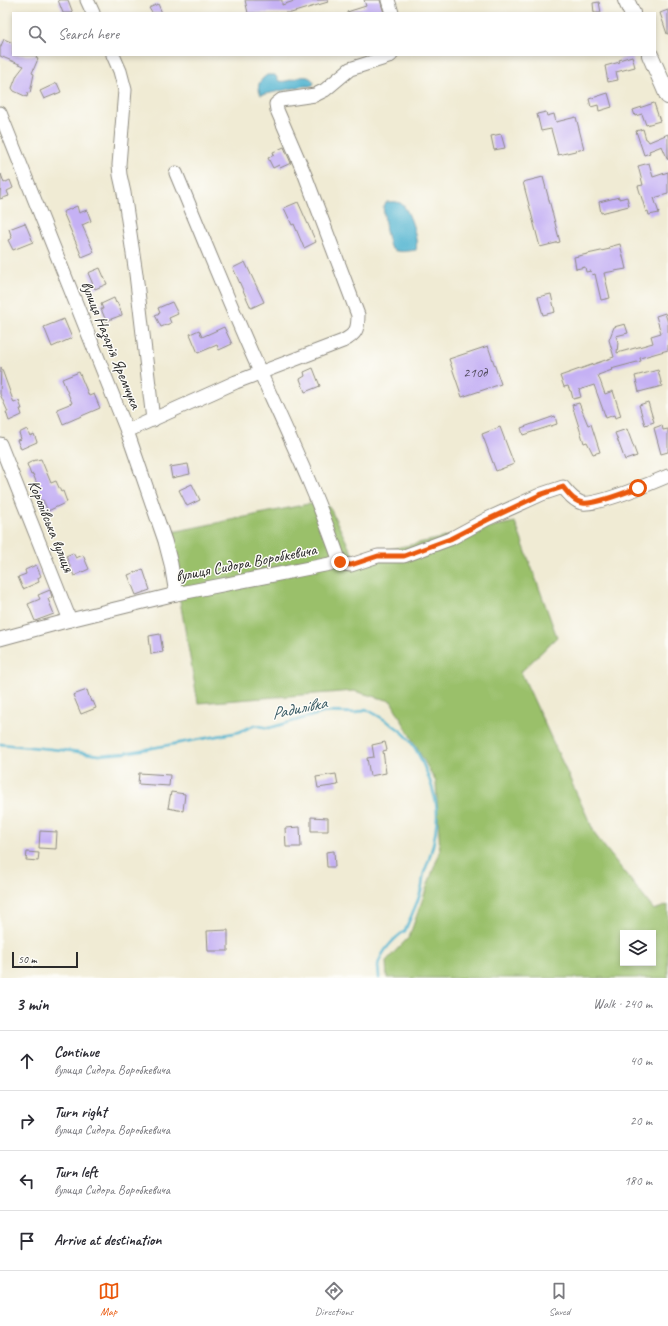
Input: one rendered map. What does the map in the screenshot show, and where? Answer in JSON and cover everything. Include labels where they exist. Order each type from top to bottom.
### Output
[{"type":"main road","points":[[626,0],[632,12]]},
{"type":"main road","points":[[650,56],[668,96]]},
{"type":"street","points":[[87,0],[93,12]]},
{"type":"street","points":[[388,0],[392,12]]},
{"type":"street","points":[[113,56],[120,71],[125,90],[118,165],[124,193],[136,274],[153,420]]},
{"type":"street","points":[[127,431],[236,382],[343,341],[352,336],[358,327],[358,315],[305,175],[277,110],[276,104],[281,100],[315,95],[325,90],[350,69],[390,56]]},
{"type":"street","name":"вулиця Назарія Яремчука","points":[[0,113],[127,431],[165,541],[171,564],[176,594]]},
{"type":"street","points":[[176,173],[260,373],[303,466],[327,524],[340,562]]},
{"type":"street","name":"Королівська вулиця","points":[[0,444],[70,620]]},
{"type":"street","name":"вулиця Сидора Воробкевича","points":[[0,639],[176,594],[340,562],[351,565],[378,556],[404,556],[450,539],[542,494],[563,487],[576,500],[582,503],[591,503],[638,488],[668,476]]},
{"type":"green space","points":[[308,504],[329,506],[354,557],[515,522],[557,637],[521,672],[596,836],[654,910],[668,905],[668,978],[387,978],[386,961],[409,937],[440,851],[436,782],[391,701],[354,691],[198,703],[168,533]]},
{"type":"water","points":[[267,75],[275,75],[279,81],[288,81],[306,77],[310,78],[314,82],[313,85],[310,86],[261,95],[259,84]]},
{"type":"water","points":[[387,202],[400,203],[407,211],[415,232],[417,246],[416,250],[395,251],[390,247],[386,231],[383,206]]},
{"type":"building","points":[[58,0],[68,0],[73,12],[63,12]]},
{"type":"building","points":[[245,0],[282,0],[282,5],[297,0],[327,0],[328,2],[294,12],[248,12]]},
{"type":"building","points":[[364,0],[380,0],[384,12],[347,12],[366,6]]},
{"type":"building","points":[[599,2],[601,12],[594,12],[593,3]]},
{"type":"building","points":[[158,4],[162,12],[151,12],[149,8]]},
{"type":"building","points":[[668,10],[668,34],[667,34],[660,13]]},
{"type":"building","points":[[4,39],[12,43],[12,56],[37,56],[36,58],[38,59],[32,73],[34,74],[30,93],[28,92],[27,97],[14,91],[12,88],[17,75],[24,66],[0,56],[0,48]]},
{"type":"building","points":[[632,56],[635,67],[616,72],[618,80],[608,82],[605,66],[620,62],[619,60]]},
{"type":"building","points":[[57,83],[61,92],[44,99],[40,91]]},
{"type":"building","points":[[608,93],[612,107],[599,111],[598,105],[591,107],[589,99]]},
{"type":"building","points":[[654,103],[660,121],[646,125],[642,114],[635,116],[633,110]]},
{"type":"building","points":[[546,112],[547,116],[554,114],[556,122],[576,117],[584,149],[558,155],[551,129],[541,131],[537,114]]},
{"type":"building","points":[[643,129],[646,139],[649,142],[668,134],[668,160],[662,146],[649,151],[650,153],[644,155],[636,131]]},
{"type":"building","points":[[501,134],[505,148],[494,150],[491,136]]},
{"type":"building","points":[[284,147],[291,163],[280,168],[279,165],[273,168],[268,158],[274,155],[273,152]]},
{"type":"building","points":[[649,163],[653,177],[668,172],[668,194],[654,198],[659,213],[649,215],[648,211],[646,212],[638,186],[643,185],[638,166]]},
{"type":"building","points":[[1,174],[4,183],[10,180],[13,188],[7,191],[9,196],[0,199]]},
{"type":"building","points":[[543,177],[560,242],[540,247],[523,182]]},
{"type":"building","points":[[619,197],[619,199],[627,197],[629,206],[601,213],[599,202]]},
{"type":"building","points":[[298,202],[316,242],[304,248],[294,224],[292,225],[284,208]]},
{"type":"building","points":[[77,206],[79,213],[87,210],[91,221],[82,225],[94,252],[82,257],[63,212]]},
{"type":"building","points":[[25,223],[33,242],[13,250],[8,240],[12,238],[9,229]]},
{"type":"building","points":[[620,244],[626,269],[604,273],[610,298],[601,300],[595,274],[592,275],[591,271],[586,272],[585,267],[576,269],[574,257],[610,249],[609,247]]},
{"type":"building","points":[[245,262],[264,302],[251,308],[233,268]]},
{"type":"building","points":[[100,268],[107,284],[95,289],[88,273]]},
{"type":"building","points":[[551,294],[555,312],[543,315],[538,297]]},
{"type":"building","points":[[114,298],[122,315],[106,321],[101,309],[103,309],[101,304]]},
{"type":"building","points":[[172,302],[178,314],[169,318],[171,323],[161,327],[155,315],[160,313],[158,308]]},
{"type":"building","points":[[665,313],[668,323],[668,350],[640,358],[641,361],[611,369],[612,370],[598,375],[605,394],[613,391],[621,416],[615,418],[614,415],[606,418],[594,385],[579,390],[581,397],[573,399],[571,391],[568,386],[564,387],[560,376],[614,357],[609,340],[614,327],[625,324],[628,333],[616,336],[618,342],[617,353],[653,343],[651,336],[661,333],[656,316]]},
{"type":"building","points":[[64,319],[72,338],[52,347],[44,327]]},
{"type":"building","points":[[224,327],[232,344],[219,350],[217,345],[198,353],[190,334],[199,330],[202,337]]},
{"type":"building","points":[[488,346],[501,384],[462,397],[449,359]]},
{"type":"building","points":[[1,367],[14,403],[19,401],[22,409],[20,409],[22,415],[9,421],[6,412],[8,412],[0,394]]},
{"type":"building","points":[[313,368],[320,386],[305,392],[300,379],[305,376],[304,372]]},
{"type":"building","points":[[658,370],[662,386],[639,392],[635,376]]},
{"type":"building","points":[[79,372],[89,396],[94,394],[100,408],[63,424],[57,409],[72,403],[62,379]]},
{"type":"building","points":[[648,402],[654,422],[645,425],[639,405]]},
{"type":"building","points":[[579,403],[588,425],[591,424],[600,452],[593,454],[587,442],[584,443],[572,405]]},
{"type":"building","points":[[555,416],[557,424],[523,435],[521,428]]},
{"type":"building","points":[[662,425],[663,430],[668,429],[668,452],[661,454],[654,428]]},
{"type":"building","points":[[500,427],[514,464],[496,471],[482,434]]},
{"type":"building","points":[[27,429],[30,436],[34,434],[37,442],[21,449],[17,440],[21,439],[19,433]]},
{"type":"building","points":[[627,429],[637,456],[625,460],[615,433]]},
{"type":"building","points":[[41,459],[51,483],[56,481],[61,492],[63,491],[67,502],[48,511],[36,490],[39,489],[27,464]]},
{"type":"building","points":[[188,464],[190,474],[172,478],[170,467]]},
{"type":"building","points":[[192,484],[200,500],[187,506],[179,490]]},
{"type":"building","points":[[73,553],[76,558],[83,555],[89,569],[74,576],[66,556]]},
{"type":"building","points":[[36,565],[41,576],[38,578],[39,582],[23,589],[18,577],[26,574],[25,570]]},
{"type":"building","points":[[143,569],[150,590],[136,595],[128,575]]},
{"type":"building","points":[[50,590],[52,597],[48,599],[54,614],[35,621],[28,604],[40,599],[38,595]]},
{"type":"building","points":[[160,634],[163,652],[151,654],[149,636]]},
{"type":"building","points":[[87,690],[91,702],[93,701],[96,708],[81,714],[73,695]]},
{"type":"building","points":[[385,742],[387,750],[383,751],[386,773],[370,776],[367,758],[374,757],[372,745]]},
{"type":"building","points":[[139,773],[170,775],[169,786],[138,784]]},
{"type":"building","points":[[336,774],[338,785],[318,788],[316,777]]},
{"type":"building","points":[[171,792],[185,794],[183,811],[168,808]]},
{"type":"building","points":[[311,817],[328,818],[328,831],[311,831]]},
{"type":"building","points":[[300,827],[301,847],[286,847],[285,828]]},
{"type":"building","points":[[40,831],[57,832],[56,849],[39,848]]},
{"type":"building","points":[[334,851],[335,867],[327,867],[326,852]]},
{"type":"building","points":[[27,852],[39,853],[38,861],[26,860]]},
{"type":"building","points":[[228,930],[228,951],[208,951],[207,931]]},
{"type":"waterway","name":"Радилівка","points":[[0,744],[99,755],[125,753],[239,732],[255,725],[269,728],[326,712],[356,713],[366,709],[385,720],[402,732],[415,748],[421,759],[431,784],[437,817],[433,846],[423,875],[422,889],[405,931],[392,941],[382,955],[378,965],[379,978]]},
{"type":"route","points":[[340,562],[351,565],[378,556],[404,556],[450,539],[542,494],[563,487],[570,495],[582,503],[591,503],[638,488]]}]
